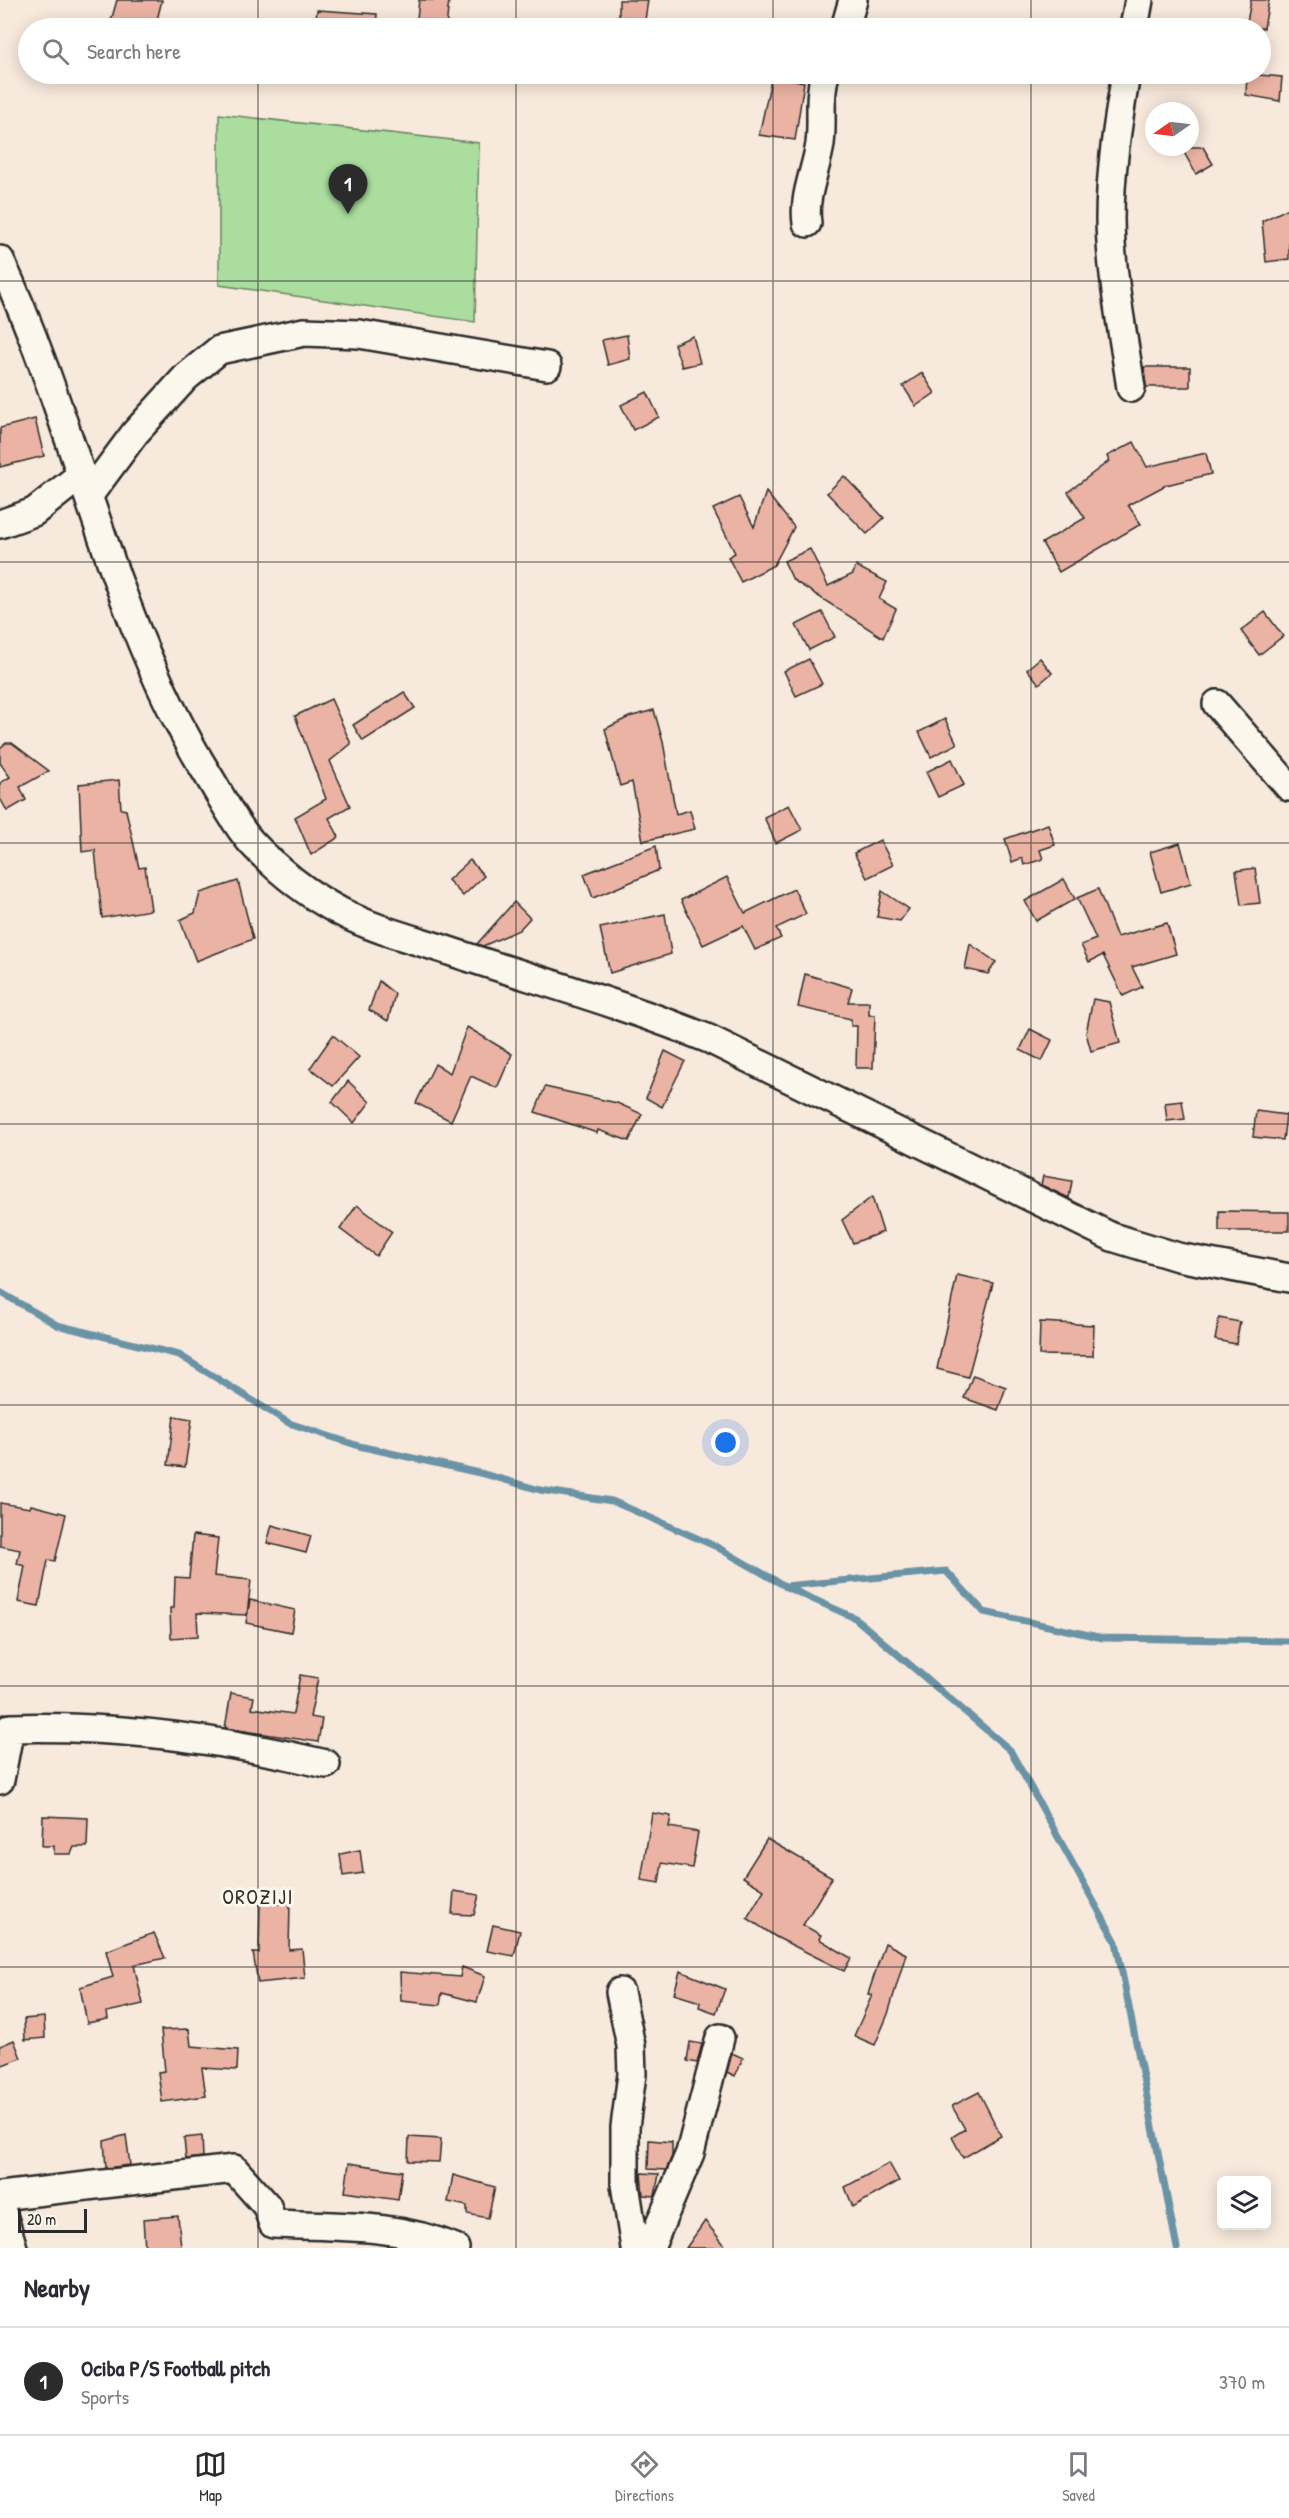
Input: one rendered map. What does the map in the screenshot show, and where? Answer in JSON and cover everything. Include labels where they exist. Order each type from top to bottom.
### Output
[{"type":"street","points":[[848,18],[853,0]]},
{"type":"street","points":[[1136,18],[1139,0]]},
{"type":"street","points":[[807,223],[806,206],[820,140],[819,99],[823,84]]},
{"type":"street","points":[[1125,84],[1113,166],[1110,218],[1112,251],[1131,388]]},
{"type":"street","points":[[0,260],[35,339],[85,484],[158,682],[187,742],[249,840],[288,879],[342,912],[376,927],[560,989],[648,1014],[709,1040],[1113,1237],[1178,1257],[1289,1278]]},
{"type":"street","points":[[0,524],[34,512],[85,484],[186,377],[219,350],[304,332],[359,334],[547,366]]},
{"type":"street","points":[[1217,704],[1289,787]]},
{"type":"street","points":[[0,1780],[10,1728],[158,1733],[260,1748],[326,1764]]},
{"type":"street","points":[[620,1992],[631,2046],[632,2074],[624,2127],[625,2184],[635,2248]]},
{"type":"street","points":[[650,2248],[690,2153],[720,2037]]},
{"type":"street","points":[[0,2196],[234,2169],[267,2206],[273,2224],[378,2227],[412,2233],[455,2248]]},
{"type":"street","points":[[0,2205],[13,2248]]},
{"type":"green space","points":[[219,114],[479,143],[475,322],[219,285]]},
{"type":"building","points":[[117,0],[162,0],[158,18],[112,18]]},
{"type":"building","points":[[419,0],[449,0],[447,18],[417,18]]},
{"type":"building","points":[[619,0],[648,0],[645,18],[619,18]]},
{"type":"building","points":[[1251,0],[1269,0],[1266,18],[1248,18]]},
{"type":"building","points":[[317,10],[377,14],[377,18],[316,18]]},
{"type":"building","points":[[1271,76],[1282,77],[1280,101],[1246,95],[1247,84],[1271,84]]},
{"type":"building","points":[[770,84],[804,84],[795,140],[759,135]]},
{"type":"building","points":[[1199,147],[1203,147],[1213,164],[1196,174],[1186,156],[1199,156]]},
{"type":"building","points":[[1289,208],[1289,259],[1266,262],[1262,221]]},
{"type":"building","points":[[627,335],[630,359],[608,365],[602,340]]},
{"type":"building","points":[[693,336],[700,363],[682,367],[674,344]]},
{"type":"building","points":[[1144,367],[1190,367],[1190,387],[1146,387]]},
{"type":"building","points":[[922,373],[935,393],[916,406],[903,386]]},
{"type":"building","points":[[647,392],[659,417],[633,430],[621,405]]},
{"type":"building","points":[[35,419],[44,456],[0,467],[0,428]]},
{"type":"building","points":[[1134,442],[1147,467],[1206,453],[1211,474],[1166,485],[1128,505],[1141,524],[1059,572],[1042,543],[1085,518],[1068,492],[1109,461],[1107,456]]},
{"type":"building","points":[[844,476],[884,518],[867,534],[827,493]]},
{"type":"building","points":[[766,492],[794,527],[774,565],[741,582],[728,557],[735,553],[713,509],[739,497],[754,527]]},
{"type":"building","points":[[810,549],[828,586],[853,574],[856,566],[887,582],[879,599],[896,609],[883,638],[793,580],[784,561]]},
{"type":"building","points":[[822,612],[835,637],[809,650],[796,625]]},
{"type":"building","points":[[1265,612],[1283,636],[1259,655],[1241,631]]},
{"type":"building","points":[[1040,658],[1052,673],[1039,684],[1027,669]]},
{"type":"building","points":[[809,659],[822,684],[796,696],[784,671]]},
{"type":"building","points":[[404,692],[415,708],[363,741],[353,725]]},
{"type":"building","points":[[331,699],[351,744],[330,761],[350,806],[329,818],[339,837],[311,855],[295,817],[326,799],[295,716]]},
{"type":"building","points":[[654,710],[663,742],[676,814],[690,810],[695,829],[643,841],[632,782],[620,786],[605,729],[629,717]]},
{"type":"building","points":[[945,719],[957,744],[931,757],[919,732]]},
{"type":"building","points":[[6,743],[12,743],[49,771],[20,787],[26,800],[7,811],[0,798],[0,783],[10,777],[0,763],[0,748]]},
{"type":"building","points":[[952,759],[964,785],[938,797],[926,772]]},
{"type":"building","points":[[119,780],[121,809],[126,810],[139,868],[145,867],[151,910],[102,918],[95,850],[82,852],[79,784]]},
{"type":"building","points":[[789,805],[802,830],[776,843],[764,817]]},
{"type":"building","points":[[1048,824],[1055,845],[1040,850],[1043,859],[1024,865],[1022,858],[1012,862],[1005,839]]},
{"type":"building","points":[[880,840],[893,865],[867,878],[854,853]]},
{"type":"building","points":[[1180,843],[1191,883],[1161,892],[1150,852]]},
{"type":"building","points":[[656,846],[659,870],[593,898],[584,874]]},
{"type":"building","points":[[470,860],[484,876],[463,896],[448,880]]},
{"type":"building","points":[[1255,868],[1260,903],[1241,905],[1236,871]]},
{"type":"building","points":[[727,877],[745,913],[794,889],[806,914],[776,928],[781,938],[755,950],[743,926],[703,945],[681,900]]},
{"type":"building","points":[[1064,879],[1075,899],[1036,921],[1025,901]]},
{"type":"building","points":[[238,881],[253,939],[196,961],[180,920],[195,913],[200,893]]},
{"type":"building","points":[[1098,889],[1117,937],[1167,923],[1176,954],[1132,967],[1142,987],[1123,996],[1103,955],[1089,962],[1081,945],[1096,939],[1077,898]]},
{"type":"building","points":[[882,891],[909,909],[900,921],[877,917]]},
{"type":"building","points":[[514,902],[530,918],[519,930],[483,946],[477,944]]},
{"type":"building","points":[[665,914],[671,954],[610,973],[600,928]]},
{"type":"building","points":[[970,944],[996,962],[988,974],[965,969]]},
{"type":"building","points":[[805,974],[852,988],[848,1002],[869,1002],[869,1015],[875,1015],[873,1068],[856,1068],[857,1026],[851,1026],[851,1019],[798,1007]]},
{"type":"building","points":[[379,981],[395,994],[388,1021],[369,1010]]},
{"type":"building","points":[[1093,999],[1109,1002],[1120,1043],[1091,1051],[1086,1033]]},
{"type":"building","points":[[467,1027],[512,1054],[497,1088],[471,1076],[451,1121],[416,1103],[435,1064],[450,1073]]},
{"type":"building","points":[[1030,1029],[1052,1040],[1042,1061],[1020,1050]]},
{"type":"building","points":[[333,1035],[359,1057],[333,1086],[310,1068]]},
{"type":"building","points":[[665,1051],[685,1061],[662,1107],[646,1098]]},
{"type":"building","points":[[348,1081],[370,1102],[354,1123],[332,1102]]},
{"type":"building","points":[[545,1087],[617,1103],[642,1114],[629,1141],[598,1130],[597,1133],[535,1112]]},
{"type":"building","points":[[1182,1101],[1185,1119],[1167,1121],[1165,1103]]},
{"type":"building","points":[[1256,1111],[1286,1115],[1283,1140],[1253,1137]]},
{"type":"building","points":[[1043,1176],[1072,1181],[1069,1198],[1041,1185]]},
{"type":"building","points":[[872,1197],[883,1232],[853,1243],[842,1220]]},
{"type":"building","points":[[357,1205],[392,1232],[376,1256],[340,1229]]},
{"type":"building","points":[[1219,1211],[1289,1212],[1289,1231],[1219,1231]]},
{"type":"building","points":[[957,1275],[993,1283],[968,1377],[937,1369]]},
{"type":"building","points":[[1219,1318],[1240,1322],[1236,1344],[1215,1340]]},
{"type":"building","points":[[1040,1322],[1094,1325],[1093,1356],[1039,1355]]},
{"type":"building","points":[[973,1375],[1006,1387],[998,1410],[964,1398]]},
{"type":"building","points":[[174,1416],[192,1419],[185,1467],[168,1465]]},
{"type":"building","points":[[0,1503],[30,1508],[31,1505],[66,1514],[55,1561],[48,1560],[39,1606],[18,1602],[25,1566],[17,1564],[20,1550],[0,1546]]},
{"type":"building","points":[[272,1525],[311,1536],[306,1553],[267,1543]]},
{"type":"building","points":[[193,1535],[218,1538],[214,1576],[251,1580],[247,1615],[197,1613],[198,1636],[171,1638],[170,1608],[174,1608],[175,1577],[189,1578]]},
{"type":"building","points":[[250,1600],[295,1610],[291,1632],[246,1623]]},
{"type":"building","points":[[300,1675],[318,1678],[310,1717],[322,1719],[318,1742],[225,1728],[231,1693],[254,1697],[252,1708],[293,1714]]},
{"type":"building","points":[[652,1813],[671,1816],[669,1827],[698,1832],[692,1868],[662,1863],[659,1883],[641,1880]]},
{"type":"building","points":[[43,1816],[88,1818],[87,1847],[74,1847],[71,1854],[54,1854],[54,1846],[42,1846]]},
{"type":"building","points":[[767,1839],[832,1877],[803,1925],[821,1935],[819,1939],[851,1958],[844,1971],[776,1937],[747,1918],[764,1890],[743,1877]]},
{"type":"building","points":[[360,1850],[363,1873],[343,1876],[340,1854]]},
{"type":"building","points":[[454,1891],[479,1895],[474,1915],[452,1914]]},
{"type":"building","points":[[260,1904],[290,1904],[289,1950],[302,1949],[305,1978],[258,1983],[253,1953],[259,1953]]},
{"type":"building","points":[[493,1925],[520,1931],[514,1956],[487,1951]]},
{"type":"building","points":[[154,1933],[165,1958],[134,1965],[143,2004],[107,2012],[108,2019],[87,2023],[80,1987],[113,1977],[106,1951]]},
{"type":"building","points":[[885,1943],[906,1954],[888,2014],[875,2045],[854,2036],[872,1995],[868,1994]]},
{"type":"building","points":[[462,1967],[485,1976],[477,2002],[442,1993],[440,2005],[401,2001],[400,1972],[460,1977]]},
{"type":"building","points":[[680,1971],[725,1989],[716,2013],[699,2007],[700,2002],[674,1994]]},
{"type":"building","points":[[44,2017],[45,2038],[25,2040],[24,2019]]},
{"type":"building","points":[[189,2029],[191,2046],[238,2050],[237,2070],[202,2068],[206,2096],[162,2102],[158,2072],[165,2071],[161,2030]]},
{"type":"building","points":[[14,2040],[21,2058],[0,2066],[0,2046]]},
{"type":"building","points":[[690,2042],[702,2044],[697,2063],[687,2061]]},
{"type":"building","points":[[732,2053],[743,2058],[735,2076],[727,2072]]},
{"type":"building","points":[[979,2092],[1001,2136],[963,2158],[952,2137],[965,2129],[952,2106]]},
{"type":"building","points":[[126,2135],[130,2165],[106,2168],[104,2141]]},
{"type":"building","points":[[202,2136],[203,2157],[186,2159],[184,2138]]},
{"type":"building","points":[[409,2137],[441,2139],[439,2162],[408,2161]]},
{"type":"building","points":[[649,2140],[672,2142],[672,2156],[666,2170],[648,2169]]},
{"type":"building","points":[[349,2163],[402,2171],[398,2200],[345,2192]]},
{"type":"building","points":[[889,2163],[899,2181],[853,2207],[845,2187]]},
{"type":"building","points":[[641,2173],[659,2174],[655,2196],[643,2195]]},
{"type":"building","points":[[453,2175],[495,2187],[488,2218],[467,2214],[467,2206],[448,2202]]},
{"type":"building","points":[[178,2216],[181,2248],[145,2248],[143,2219]]},
{"type":"building","points":[[705,2221],[727,2248],[686,2248]]},
{"type":"waterway","points":[[0,1292],[57,1325],[179,1355],[289,1423],[359,1446],[484,1474],[540,1490],[612,1501],[715,1546],[785,1586],[946,1571],[984,1612],[1103,1638],[1289,1641]]},
{"type":"waterway","points":[[786,1587],[855,1618],[1010,1750],[1116,1942],[1177,2248]]},
{"type":"place","name":"Ociba P/S Football pitch","points":[[348,214]]},
{"type":"district","name":"OROZIJI","points":[[258,1896]]}]
